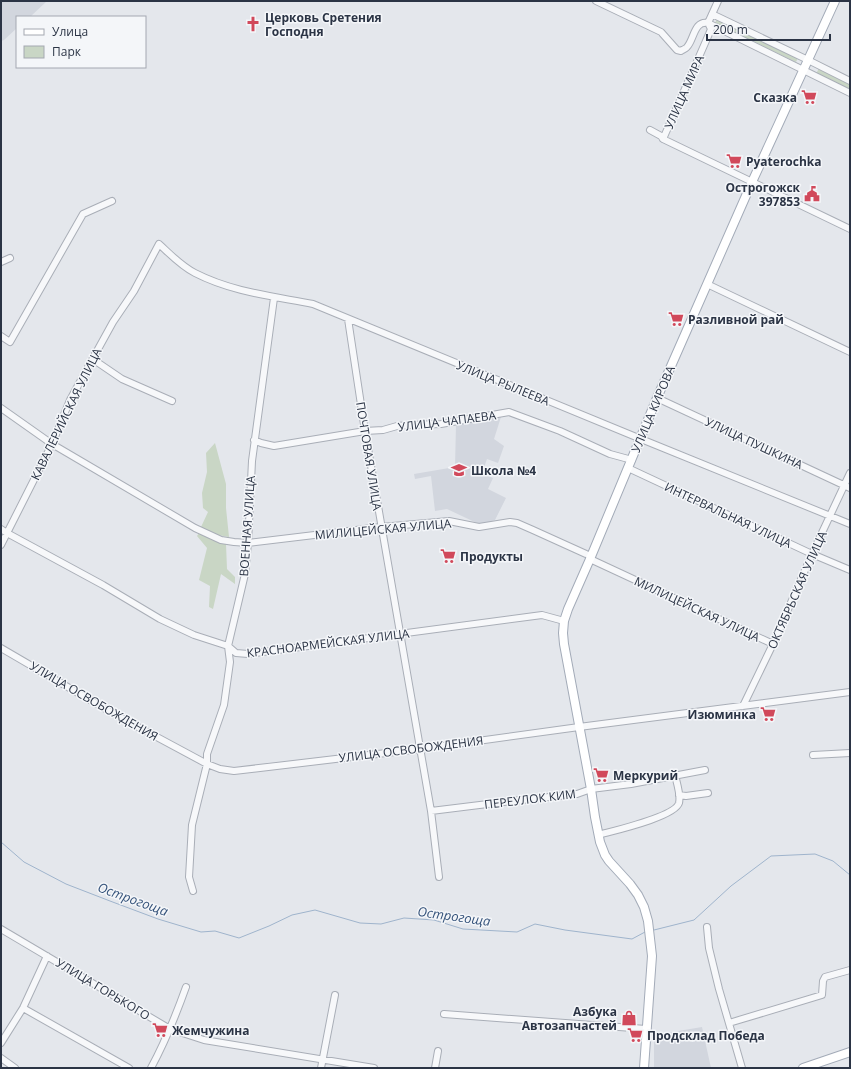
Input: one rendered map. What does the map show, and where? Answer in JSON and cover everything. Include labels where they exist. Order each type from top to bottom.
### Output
[{"type":"main road","name":"УЛИЦА КИРОВА","points":[[644,1068],[652,970],[651,942],[648,921],[644,907],[638,895],[609,861],[602,849],[598,835],[564,644],[564,622],[568,609],[657,398],[752,182],[835,1]]},
{"type":"main road","points":[[803,1068],[850,1052]]},
{"type":"street","points":[[596,1],[661,32],[677,50],[681,51],[687,47],[698,26],[705,22],[850,93]]},
{"type":"street","name":"УЛИЦА МИРА","points":[[663,139],[711,29],[708,23],[718,1]]},
{"type":"street","points":[[712,14],[850,81]]},
{"type":"street","points":[[650,130],[661,136],[663,139],[850,229]]},
{"type":"street","points":[[1,336],[10,342],[83,214],[112,201]]},
{"type":"street","name":"УЛИЦА РЫЛЕЕВА","points":[[159,244],[174,258],[194,273],[228,287],[274,298],[283,298],[313,304],[850,524]]},
{"type":"street","name":"КАВАЛЕРИЙСКАЯ УЛИЦА","points":[[1,545],[52,444],[70,400],[113,322],[134,291],[159,244]]},
{"type":"street","points":[[1,262],[10,258]]},
{"type":"street","points":[[707,284],[850,352]]},
{"type":"street","name":"ВОЕННАЯ УЛИЦА","points":[[192,891],[189,877],[192,825],[207,764],[207,754],[224,705],[230,662],[228,646],[245,574],[254,440],[274,298]]},
{"type":"street","name":"ПОЧТОВАЯ УЛИЦА","points":[[348,319],[364,431],[431,811],[439,877]]},
{"type":"street","points":[[95,354],[97,362],[122,379],[172,401]]},
{"type":"street","name":"УЛИЦА ПУШКИНА","points":[[657,398],[847,486]]},
{"type":"street","name":"МИЛИЦЕЙСКАЯ УЛИЦА","points":[[1,408],[52,444],[195,528],[221,540],[248,543],[381,527],[449,521],[479,527],[510,522],[533,530],[589,555],[590,559],[773,644]]},
{"type":"street","name":"УЛИЦА ЧАПАЕВА","points":[[254,440],[274,446],[364,431],[383,430],[397,426],[441,424],[509,412],[610,454],[632,460]]},
{"type":"street","name":"ИНТЕРВАЛЬНАЯ УЛИЦА","points":[[628,468],[812,554],[850,570]]},
{"type":"street","name":"ОКТЯБРЬСКАЯ УЛИЦА","points":[[743,706],[773,644],[812,554],[830,516],[847,486],[850,473]]},
{"type":"street","name":"КРАСНОАРМЕЙСКАЯ УЛИЦА","points":[[1,529],[160,619],[194,635],[228,646],[236,653],[248,654],[542,615],[564,622]]},
{"type":"street","name":"УЛИЦА ОСВОБОЖДЕНИЯ","points":[[1,648],[114,714],[207,764],[220,769],[234,770],[420,749],[850,692]]},
{"type":"street","points":[[813,755],[850,753]]},
{"type":"street","name":"ПЕРЕУЛОК КИМ","points":[[431,811],[558,797],[577,794],[591,789],[631,784],[705,770]]},
{"type":"street","points":[[598,835],[641,823],[663,815],[677,807],[679,804],[679,795],[675,775]]},
{"type":"street","points":[[679,795],[686,796],[708,793]]},
{"type":"street","points":[[708,927],[709,948],[719,989],[742,1068]]},
{"type":"street","name":"УЛИЦА ГОРЬКОГО","points":[[1,929],[170,1029],[204,1040],[374,1068]]},
{"type":"street","points":[[1,1043],[22,1008],[47,956]]},
{"type":"street","points":[[729,1023],[822,996],[823,982],[826,977],[850,970]]},
{"type":"street","points":[[151,1068],[170,1029],[186,987]]},
{"type":"street","points":[[322,1068],[335,995]]},
{"type":"street","points":[[22,1008],[129,1068]]},
{"type":"street","points":[[444,1014],[646,1029]]},
{"type":"street","points":[[434,1068],[438,1051]]},
{"type":"street","points":[[1,1058],[15,1068]]},
{"type":"shaded area","points":[[1,1],[47,1],[31,16],[16,16],[16,29],[1,41]]},
{"type":"shaded area","name":"Школа №4","points":[[501,417],[494,439],[504,446],[498,463],[487,459],[482,473],[493,478],[488,489],[506,498],[495,520],[481,525],[447,509],[435,511],[431,476],[415,479],[414,474],[455,467],[456,425]]},
{"type":"shaded area","points":[[702,1027],[711,1068],[654,1068],[654,1035]]},
{"type":"green space","points":[[717,19],[798,58],[796,62],[715,23]]},
{"type":"green space","points":[[819,68],[850,83],[850,90],[816,74]]},
{"type":"green space","points":[[215,443],[226,484],[226,508],[229,537],[218,535],[201,527],[208,512],[203,508],[202,493],[207,472],[206,453]]},
{"type":"green space","points":[[199,533],[226,544],[227,569],[235,577],[235,584],[221,574],[213,609],[209,607],[210,586],[199,580],[207,548],[197,536]]},
{"type":"waterway","name":"Острогоща","points":[[1,842],[24,862],[66,884],[158,919],[201,932],[215,931],[239,938],[292,915],[315,910],[360,923],[381,924],[404,918],[434,920],[463,929],[517,932],[535,924],[565,930],[632,939],[645,932]]},
{"type":"waterway","name":"Острогоща","points":[[654,930],[694,920],[731,886],[771,856],[815,854],[833,861],[850,875]]},
{"type":"place","name":"Церковь Сретения Господня","points":[[253,24]]},
{"type":"place","name":"Сказка","points":[[809,97]]},
{"type":"place","name":"Pyaterochka","points":[[734,161]]},
{"type":"place","name":"Острогожск 397853","points":[[812,194]]},
{"type":"place","name":"Разливной рай","points":[[676,319]]},
{"type":"place","name":"Школа №4","points":[[459,470]]},
{"type":"place","name":"Продукты","points":[[448,556]]},
{"type":"place","name":"Изюминка","points":[[768,714]]},
{"type":"place","name":"Меркурий","points":[[601,775]]},
{"type":"place","name":"Азбука Автозапчастей","points":[[629,1018]]},
{"type":"place","name":"Жемчужина","points":[[160,1030]]},
{"type":"place","name":"Продсклад Победа","points":[[635,1035]]}]
